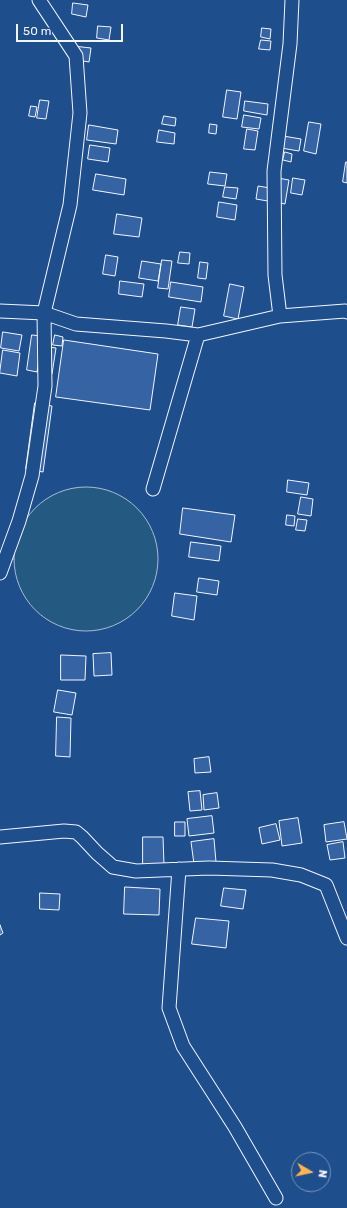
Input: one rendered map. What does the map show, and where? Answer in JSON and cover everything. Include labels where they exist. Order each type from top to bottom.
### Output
[{"type":"street","points":[[0,573],[19,521],[32,476],[45,386],[44,313],[70,205],[80,113],[76,56],[39,0]]},
{"type":"street","points":[[280,316],[275,275],[274,171],[290,44],[292,0]]},
{"type":"street","points":[[0,311],[44,313],[76,324],[198,335],[280,316],[347,312]]},
{"type":"street","points":[[153,489],[198,335]]},
{"type":"street","points":[[0,837],[64,831],[76,832],[96,853],[113,867],[136,871],[209,868],[272,870],[301,876],[326,885],[347,938]]},
{"type":"street","points":[[179,869],[169,1008],[183,1046],[235,1127],[276,1198]]},
{"type":"shaded area","points":[[86,487],[113,493],[137,508],[152,532],[158,559],[152,586],[137,610],[113,625],[86,631],[59,625],[35,610],[20,586],[14,559],[20,532],[35,508],[59,493]]},
{"type":"building","points":[[73,3],[88,5],[86,17],[72,14]]},
{"type":"building","points":[[98,26],[111,27],[109,40],[97,38]]},
{"type":"building","points":[[262,28],[271,29],[270,39],[261,37]]},
{"type":"building","points":[[261,40],[271,41],[270,50],[259,49]]},
{"type":"building","points":[[73,46],[91,48],[89,62],[71,59]]},
{"type":"building","points":[[227,90],[241,92],[237,119],[223,117]]},
{"type":"building","points":[[40,100],[49,101],[46,119],[37,118]]},
{"type":"building","points":[[245,101],[268,104],[267,115],[244,111]]},
{"type":"building","points":[[31,106],[37,107],[35,117],[29,116]]},
{"type":"building","points":[[244,115],[261,118],[259,129],[242,127]]},
{"type":"building","points":[[164,116],[176,118],[175,126],[162,124]]},
{"type":"building","points":[[309,122],[321,124],[316,154],[304,151]]},
{"type":"building","points":[[210,124],[217,125],[216,134],[209,133]]},
{"type":"building","points":[[89,125],[118,130],[116,144],[87,140]]},
{"type":"building","points":[[247,129],[258,131],[255,150],[244,149]]},
{"type":"building","points":[[159,130],[175,133],[174,144],[157,142]]},
{"type":"building","points":[[283,136],[301,139],[299,151],[281,148]]},
{"type":"building","points":[[90,145],[110,148],[108,162],[88,159]]},
{"type":"building","points":[[285,152],[292,154],[291,162],[283,160]]},
{"type":"building","points":[[347,162],[347,183],[343,182]]},
{"type":"building","points":[[210,172],[227,174],[225,186],[208,184]]},
{"type":"building","points":[[96,174],[126,179],[124,195],[93,190]]},
{"type":"building","points":[[272,177],[289,180],[285,204],[256,199],[258,186],[270,188]]},
{"type":"building","points":[[293,178],[305,180],[302,195],[291,193]]},
{"type":"building","points":[[225,187],[238,188],[236,199],[223,197]]},
{"type":"building","points":[[219,202],[237,205],[235,220],[217,217]]},
{"type":"building","points":[[117,214],[142,218],[139,237],[114,234]]},
{"type":"building","points":[[180,252],[190,253],[189,264],[178,263]]},
{"type":"building","points":[[106,255],[118,257],[115,276],[103,274]]},
{"type":"building","points":[[162,260],[172,261],[168,289],[158,288]]},
{"type":"building","points":[[142,261],[161,264],[158,281],[139,278]]},
{"type":"building","points":[[200,262],[208,263],[206,279],[198,278]]},
{"type":"building","points":[[120,281],[144,284],[142,297],[119,294]]},
{"type":"building","points":[[171,282],[203,287],[201,302],[169,297]]},
{"type":"building","points":[[230,284],[244,287],[238,319],[224,316]]},
{"type":"building","points":[[181,307],[195,309],[192,327],[178,325]]},
{"type":"building","points":[[3,332],[22,335],[19,351],[1,348]]},
{"type":"building","points":[[32,335],[42,336],[37,372],[27,370]]},
{"type":"building","points":[[55,335],[63,337],[62,346],[53,345]]},
{"type":"building","points":[[64,340],[158,354],[150,410],[56,397]]},
{"type":"building","points":[[42,346],[56,348],[52,374],[38,372]]},
{"type":"building","points":[[3,350],[20,353],[17,376],[0,373]]},
{"type":"building","points":[[35,403],[52,406],[43,472],[26,469]]},
{"type":"building","points":[[288,480],[309,483],[307,495],[287,492]]},
{"type":"building","points":[[301,497],[313,499],[311,516],[298,514]]},
{"type":"building","points":[[183,508],[235,515],[231,542],[180,534]]},
{"type":"building","points":[[287,515],[295,516],[294,526],[286,525]]},
{"type":"building","points":[[298,519],[307,520],[305,531],[296,530]]},
{"type":"building","points":[[191,542],[221,546],[219,561],[189,557]]},
{"type":"building","points":[[199,578],[219,581],[217,595],[197,592]]},
{"type":"building","points":[[175,593],[197,596],[194,620],[172,616]]},
{"type":"building","points":[[111,653],[112,675],[94,676],[93,654]]},
{"type":"building","points":[[61,655],[86,656],[85,680],[61,680]]},
{"type":"building","points":[[58,690],[76,693],[72,715],[54,712]]},
{"type":"building","points":[[57,717],[71,718],[70,757],[56,756]]},
{"type":"building","points":[[209,757],[211,772],[195,773],[194,759]]},
{"type":"building","points":[[200,791],[202,810],[190,811],[188,792]]},
{"type":"building","points":[[217,793],[219,808],[204,810],[203,795]]},
{"type":"building","points":[[212,816],[214,833],[189,836],[187,819]]},
{"type":"building","points":[[298,818],[302,843],[282,846],[279,821]]},
{"type":"building","points":[[175,822],[185,822],[185,836],[175,836]]},
{"type":"building","points":[[344,822],[347,839],[326,842],[324,825]]},
{"type":"building","points":[[276,824],[280,840],[262,844],[259,828]]},
{"type":"building","points":[[143,837],[163,837],[164,865],[143,865]]},
{"type":"building","points":[[214,839],[216,862],[194,864],[191,842]]},
{"type":"building","points":[[343,842],[345,858],[330,860],[327,845]]},
{"type":"building","points":[[125,887],[160,889],[159,915],[124,914]]},
{"type":"building","points":[[224,888],[246,890],[243,909],[221,906]]},
{"type":"building","points":[[40,893],[60,894],[59,910],[40,909]]},
{"type":"building","points":[[196,918],[229,921],[226,948],[192,944]]},
{"type":"building","points":[[0,925],[3,933],[0,935]]}]
